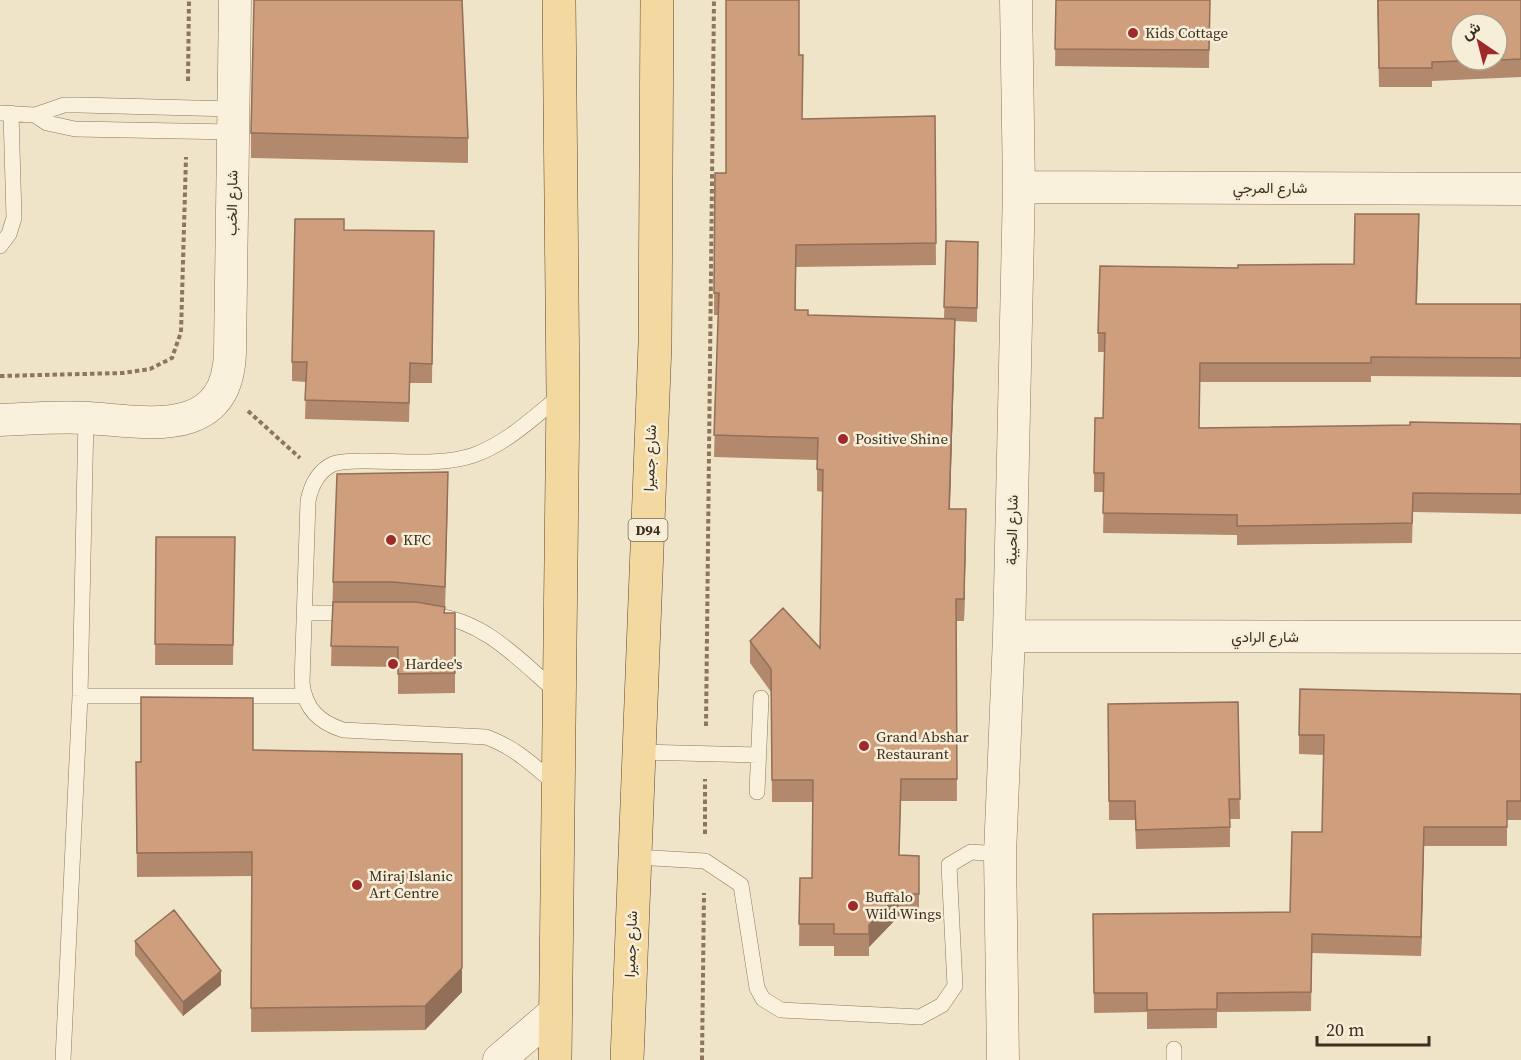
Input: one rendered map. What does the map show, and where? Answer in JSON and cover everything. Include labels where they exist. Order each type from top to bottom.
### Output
[{"type":"main road","name":"شارع جميرا","points":[[627,1060],[655,344],[657,0]]},
{"type":"main road","points":[[555,1060],[563,394],[558,3]]},
{"type":"street","name":"شارع الخب","points":[[218,395],[229,371],[235,0]]},
{"type":"street","name":"شارع الحيبة","points":[[1003,1060],[1000,854],[1009,636],[1019,187],[1016,0]]},
{"type":"street","name":"شارع المرجي","points":[[1019,187],[1521,189]]},
{"type":"street","points":[[0,420],[86,418],[165,424],[191,417],[218,395]]},
{"type":"street","name":"شارع الرادي","points":[[1009,636],[1521,638]]},
{"type":"street","points":[[499,1060],[555,1012]]},
{"type":"lane","points":[[0,246],[9,234],[14,218],[7,166],[6,113],[35,115],[64,105],[188,107],[233,120]]},
{"type":"lane","points":[[35,115],[47,123],[68,129],[187,131],[233,120]]},
{"type":"lane","points":[[558,787],[504,743],[467,734],[343,730],[326,724],[312,712],[303,696],[304,613],[308,501],[311,487],[319,475],[333,464],[350,461],[446,460],[472,456],[496,446],[563,394]]},
{"type":"lane","points":[[63,1060],[80,696],[86,418]]},
{"type":"lane","points":[[304,613],[362,614]]},
{"type":"lane","points":[[420,614],[448,617],[475,626],[498,642],[560,695]]},
{"type":"lane","points":[[80,696],[303,696]]},
{"type":"lane","points":[[757,792],[761,698]]},
{"type":"lane","points":[[639,752],[759,755]]},
{"type":"lane","points":[[635,857],[705,861],[741,885],[757,988],[771,1005],[781,1010],[920,1017],[942,1005],[955,986],[949,865],[971,852],[1000,854]]},
{"type":"path","points":[[188,107],[189,0]]},
{"type":"path","points":[[702,1060],[714,0]]},
{"type":"path","points":[[0,376],[123,373],[150,369],[172,358],[181,332],[187,131]]},
{"type":"path","points":[[218,395],[319,475]]},
{"type":"building","points":[[254,0],[462,0],[468,138],[251,133]]},
{"type":"building","points":[[726,0],[799,0],[799,55],[803,55],[802,119],[935,116],[936,243],[796,245],[795,310],[808,310],[808,315],[955,319],[949,509],[966,509],[964,599],[956,599],[957,779],[901,779],[899,855],[919,856],[919,894],[899,894],[869,925],[869,934],[834,934],[834,924],[799,924],[800,878],[812,878],[813,780],[772,780],[771,669],[750,641],[783,608],[820,648],[823,470],[817,469],[818,438],[714,435],[719,293],[714,293],[715,173],[726,173]]},
{"type":"building","name":"Kids Cottage","points":[[1056,0],[1210,0],[1209,50],[1055,49]]},
{"type":"building","points":[[1378,0],[1521,0],[1521,59],[1509,60],[1509,12],[1449,12],[1449,61],[1432,62],[1432,68],[1379,68]]},
{"type":"building","points":[[1355,214],[1419,214],[1416,304],[1521,304],[1521,358],[1371,357],[1371,363],[1200,363],[1199,428],[1410,425],[1410,422],[1521,424],[1521,494],[1413,493],[1412,523],[1237,526],[1237,515],[1103,513],[1104,473],[1094,473],[1095,418],[1103,418],[1105,333],[1098,333],[1100,266],[1238,268],[1238,265],[1354,264]]},
{"type":"building","points":[[295,219],[344,219],[344,230],[434,231],[432,364],[410,363],[409,403],[305,400],[307,362],[292,362]]},
{"type":"building","points":[[946,241],[978,242],[977,308],[944,307]]},
{"type":"building","name":"KFC","points":[[448,472],[445,587],[393,582],[333,582],[337,474]]},
{"type":"building","points":[[156,537],[235,537],[233,645],[155,644]]},
{"type":"building","points":[[333,602],[416,602],[445,607],[444,613],[455,613],[455,673],[398,674],[398,647],[331,646]]},
{"type":"building","points":[[1300,689],[1521,694],[1521,801],[1507,801],[1507,827],[1424,827],[1421,937],[1312,934],[1311,992],[1217,993],[1217,1009],[1147,1010],[1147,993],[1094,993],[1093,914],[1290,912],[1292,832],[1322,832],[1324,735],[1299,735]]},
{"type":"building","name":"Miraj Islanic Art Centre","points":[[141,697],[253,698],[253,750],[462,754],[462,968],[425,1006],[251,1008],[252,852],[137,853],[136,762],[141,762]]},
{"type":"building","points":[[1238,702],[1240,799],[1229,799],[1230,827],[1136,830],[1135,801],[1109,801],[1108,704]]},
{"type":"building","points":[[174,910],[221,971],[183,1002],[135,941]]},
{"type":"place","name":"Kids Cottage","points":[[1133,33]]},
{"type":"place","name":"Positive Shine","points":[[843,439]]},
{"type":"place","name":"KFC","points":[[391,540]]},
{"type":"place","name":"Hardee's","points":[[393,664]]},
{"type":"place","name":"Grand Abshar Restaurant","points":[[864,746]]},
{"type":"place","name":"Miraj Islanic Art Centre","points":[[357,885]]},
{"type":"place","name":"Buffalo Wild Wings","points":[[853,906]]}]
